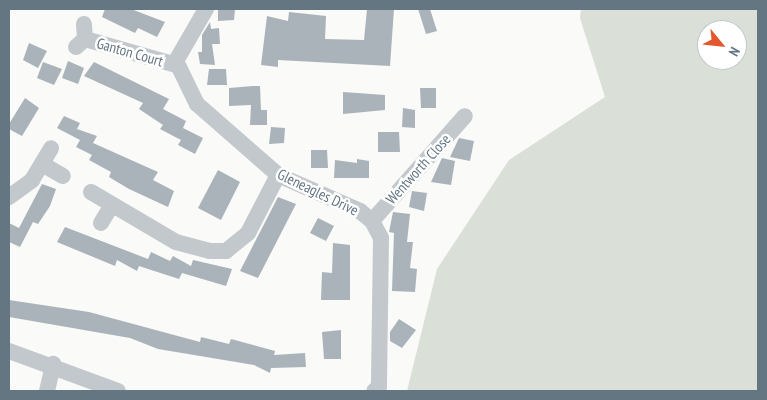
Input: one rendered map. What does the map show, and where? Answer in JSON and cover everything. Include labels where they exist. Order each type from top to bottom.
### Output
[{"type":"street","points":[[176,65],[206,9]]},
{"type":"street","name":"Ganton Court","points":[[82,37],[176,65]]},
{"type":"street","name":"Gleneagles Drive","points":[[176,65],[197,104],[278,176],[360,211],[372,221],[381,238],[376,389]]},
{"type":"street","name":"Wentworth Close","points":[[372,221],[465,117]]},
{"type":"street","points":[[9,197],[32,180],[51,148]]},
{"type":"street","points":[[42,164],[63,176]]},
{"type":"street","points":[[91,192],[176,242],[210,251],[226,250],[248,233],[278,176]]},
{"type":"street","points":[[101,224],[112,205]]},
{"type":"street","points":[[9,350],[53,364],[118,391]]},
{"type":"street","points":[[47,391],[53,364]]},
{"type":"shaded area","points":[[581,9],[758,9],[758,391],[407,391],[437,269],[509,160],[605,97],[580,18]]},
{"type":"building","points":[[105,9],[131,9],[165,22],[157,37],[138,28],[135,33],[102,17]]},
{"type":"building","points":[[218,9],[235,9],[234,20],[218,21]]},
{"type":"building","points":[[367,9],[394,9],[390,66],[278,60],[278,67],[261,65],[267,16],[288,21],[289,12],[326,16],[325,39],[364,40]]},
{"type":"building","points":[[418,9],[430,9],[437,31],[426,34]]},
{"type":"building","points":[[210,22],[211,29],[219,28],[220,44],[212,44],[215,65],[200,64],[198,52],[202,52],[202,35]]},
{"type":"building","points":[[29,43],[47,51],[38,68],[23,60]]},
{"type":"building","points":[[68,61],[84,68],[78,84],[62,78]]},
{"type":"building","points":[[43,62],[62,69],[54,85],[37,78]]},
{"type":"building","points":[[94,62],[169,99],[163,109],[186,121],[183,128],[203,138],[195,154],[178,145],[181,140],[160,129],[163,125],[139,109],[143,103],[84,76]]},
{"type":"building","points":[[209,69],[226,69],[227,85],[207,85]]},
{"type":"building","points":[[260,86],[261,110],[267,110],[267,125],[250,125],[251,105],[229,106],[229,88]]},
{"type":"building","points":[[420,88],[436,88],[436,108],[421,108]]},
{"type":"building","points":[[343,92],[385,95],[385,110],[343,114]]},
{"type":"building","points":[[25,98],[39,108],[22,136],[9,129],[9,124]]},
{"type":"building","points":[[403,108],[415,110],[415,128],[402,127]]},
{"type":"building","points":[[64,116],[80,123],[77,129],[97,136],[93,143],[158,172],[153,180],[174,191],[168,207],[129,189],[109,177],[111,172],[89,160],[92,155],[76,147],[80,140],[57,128]]},
{"type":"building","points":[[271,127],[285,128],[284,143],[269,144]]},
{"type":"building","points":[[378,132],[399,132],[400,152],[378,152]]},
{"type":"building","points":[[459,138],[474,141],[470,161],[450,157]]},
{"type":"building","points":[[311,150],[327,150],[328,168],[311,168]]},
{"type":"building","points":[[442,158],[455,161],[451,185],[431,182]]},
{"type":"building","points":[[357,159],[369,161],[369,178],[334,178],[335,160],[357,163]]},
{"type":"building","points":[[218,170],[240,182],[221,220],[198,208]]},
{"type":"building","points":[[42,184],[56,189],[50,206],[38,224],[33,222],[20,247],[9,242],[9,223],[19,228]]},
{"type":"building","points":[[412,191],[427,193],[424,211],[409,207]]},
{"type":"building","points":[[278,197],[296,204],[258,278],[240,271]]},
{"type":"building","points":[[393,212],[410,214],[407,242],[413,242],[410,268],[417,269],[415,292],[392,291],[394,233],[389,232]]},
{"type":"building","points":[[318,218],[334,226],[326,241],[310,233]]},
{"type":"building","points":[[65,227],[148,259],[151,252],[170,261],[173,256],[191,266],[193,260],[232,269],[226,286],[182,273],[179,279],[139,266],[137,271],[117,260],[115,266],[57,242]]},
{"type":"building","points":[[333,243],[350,245],[350,300],[321,300],[322,272],[332,273]]},
{"type":"building","points":[[9,300],[89,312],[200,342],[201,337],[229,344],[231,339],[275,351],[274,355],[305,353],[306,367],[271,368],[270,373],[254,365],[158,349],[130,338],[9,317]]},
{"type":"building","points":[[399,319],[416,330],[402,348],[390,341],[390,332]]},
{"type":"building","points":[[341,330],[341,359],[324,359],[322,332]]}]
